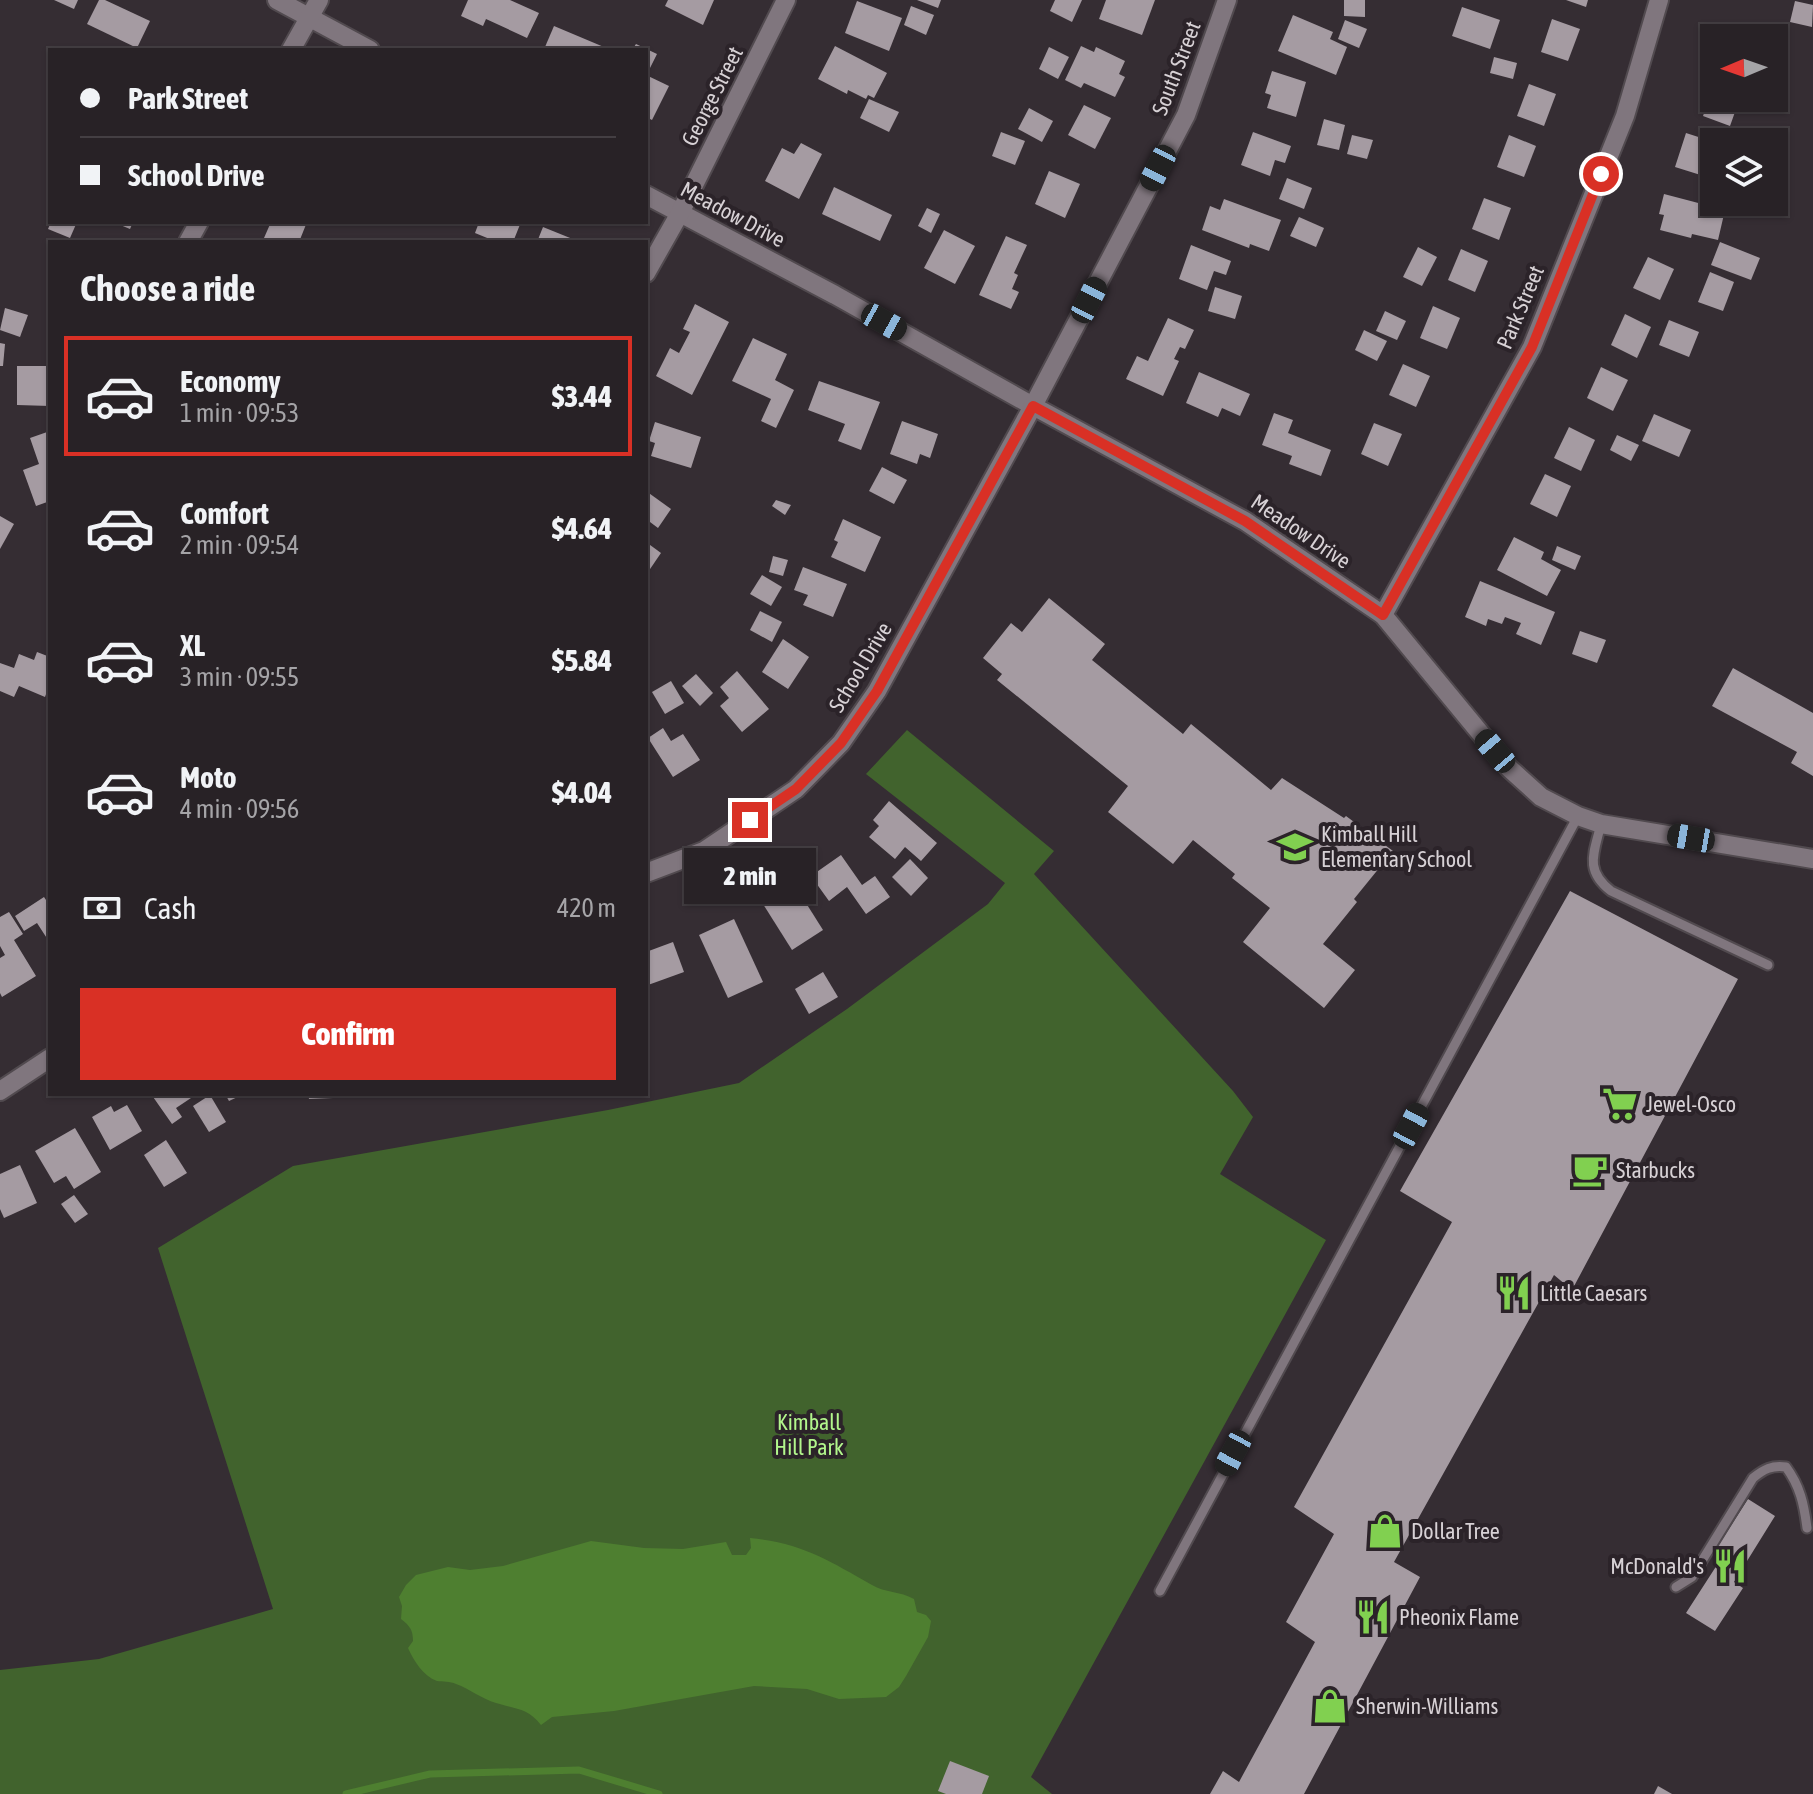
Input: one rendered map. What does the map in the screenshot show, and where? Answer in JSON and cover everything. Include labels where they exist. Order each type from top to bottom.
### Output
[{"type":"street","points":[[277,0],[366,48]]},
{"type":"street","points":[[292,48],[319,0]]},
{"type":"street","name":"George Street","points":[[648,269],[680,213],[786,0]]},
{"type":"street","name":"South Street","points":[[1033,406],[1186,115],[1227,0]]},
{"type":"street","name":"Park Street","points":[[1383,615],[1532,347],[1625,116],[1659,0]]},
{"type":"street","name":"Meadow Drive","points":[[648,196],[835,295],[1245,521],[1383,615],[1509,768],[1541,797],[1601,824],[1813,859]]},
{"type":"street","name":"School Drive","points":[[648,872],[704,851],[770,807],[796,789],[841,743],[877,691],[1033,406]]},
{"type":"street","points":[[0,1091],[48,1059]]},
{"type":"lane","points":[[1160,1591],[1578,816]]},
{"type":"lane","points":[[1601,824],[1592,861],[1597,880],[1611,891],[1768,965]]},
{"type":"lane","points":[[1676,1587],[1692,1577],[1753,1478],[1765,1469],[1786,1467],[1791,1473],[1803,1497],[1807,1528]]},
{"type":"green space","name":"Kimball Hill Park","points":[[907,730],[1054,851],[1034,874],[1233,1091],[1253,1117],[1220,1174],[1326,1240],[1031,1777],[1052,1794],[0,1794],[0,1670],[99,1659],[273,1609],[158,1248],[293,1166],[608,1110],[739,1083],[847,1009],[988,904],[1005,883],[866,774]]},
{"type":"shaded area","points":[[750,1538],[800,1548],[877,1588],[914,1599],[917,1612],[931,1621],[928,1637],[899,1687],[886,1697],[839,1699],[807,1689],[754,1686],[614,1711],[552,1717],[541,1725],[521,1710],[491,1701],[454,1683],[432,1679],[420,1668],[408,1648],[413,1641],[412,1634],[401,1619],[399,1597],[416,1575],[448,1567],[470,1570],[503,1566],[591,1541],[683,1549],[726,1542],[732,1555],[746,1555],[751,1548]]},
{"type":"building","points":[[54,0],[78,0],[74,9]]},
{"type":"building","points":[[99,0],[150,21],[137,48],[87,24]]},
{"type":"building","points":[[468,0],[510,0],[539,13],[527,38],[486,19],[483,26],[461,16]]},
{"type":"building","points":[[668,0],[714,0],[703,25],[665,6]]},
{"type":"building","points":[[917,0],[941,0],[938,8]]},
{"type":"building","points":[[1055,0],[1082,0],[1072,22],[1050,11]]},
{"type":"building","points":[[1106,0],[1155,0],[1142,35],[1099,19]]},
{"type":"building","points":[[1344,0],[1365,0],[1365,17],[1344,16]]},
{"type":"building","points":[[1566,0],[1588,0],[1586,7]]},
{"type":"building","points":[[857,1],[902,18],[889,51],[845,33]]},
{"type":"building","points":[[1795,1],[1813,5],[1812,27],[1790,22]]},
{"type":"building","points":[[911,6],[934,15],[926,35],[904,25]]},
{"type":"building","points":[[1462,7],[1500,20],[1490,49],[1452,36]]},
{"type":"building","points":[[1293,15],[1333,32],[1330,39],[1347,47],[1336,75],[1278,51]]},
{"type":"building","points":[[1552,19],[1580,29],[1568,61],[1541,52]]},
{"type":"building","points":[[1345,20],[1367,29],[1359,48],[1338,39]]},
{"type":"building","points":[[554,26],[606,48],[547,48],[545,47]]},
{"type":"building","points":[[835,46],[887,73],[874,98],[868,95],[866,99],[848,90],[847,94],[818,79]]},
{"type":"building","points":[[1081,46],[1094,52],[1096,47],[1125,61],[1119,74],[1125,77],[1115,97],[1084,83],[1081,88],[1065,80]]},
{"type":"building","points":[[1049,47],[1069,57],[1058,79],[1039,69]]},
{"type":"building","points":[[648,50],[657,54],[648,68]]},
{"type":"building","points":[[1494,57],[1517,63],[1513,79],[1490,73]]},
{"type":"building","points":[[1272,71],[1306,82],[1296,117],[1267,108],[1271,95],[1265,93]]},
{"type":"building","points":[[648,76],[669,86],[652,120],[648,118]]},
{"type":"building","points":[[1529,84],[1556,94],[1544,126],[1517,116]]},
{"type":"building","points":[[869,99],[899,112],[889,132],[860,118]]},
{"type":"building","points":[[1084,105],[1111,118],[1095,149],[1068,135]]},
{"type":"building","points":[[1029,108],[1053,121],[1042,142],[1018,129]]},
{"type":"building","points":[[1704,112],[1735,112],[1730,126],[1703,116]]},
{"type":"building","points":[[1324,119],[1345,125],[1339,150],[1317,145]]},
{"type":"building","points":[[1001,132],[1025,141],[1015,165],[992,156]]},
{"type":"building","points":[[1253,132],[1291,146],[1285,163],[1275,160],[1270,176],[1241,165]]},
{"type":"building","points":[[1686,133],[1700,138],[1700,175],[1675,167]]},
{"type":"building","points":[[1352,135],[1373,140],[1367,159],[1347,154]]},
{"type":"building","points":[[1509,135],[1536,146],[1524,177],[1497,167]]},
{"type":"building","points":[[801,143],[822,154],[799,199],[765,181],[782,148],[794,154]]},
{"type":"building","points":[[1049,171],[1080,184],[1065,218],[1035,204]]},
{"type":"building","points":[[1287,178],[1312,188],[1304,209],[1279,199]]},
{"type":"building","points":[[834,187],[892,215],[880,241],[822,214]]},
{"type":"building","points":[[1664,194],[1700,203],[1700,216],[1724,216],[1718,240],[1692,234],[1691,238],[1660,230],[1664,215],[1659,214]]},
{"type":"building","points":[[1484,198],[1511,208],[1499,240],[1472,229]]},
{"type":"building","points":[[1224,199],[1281,220],[1269,251],[1250,244],[1249,248],[1202,230],[1210,206],[1220,210]]},
{"type":"building","points":[[927,208],[940,214],[931,233],[918,226]]},
{"type":"building","points":[[1299,217],[1324,228],[1316,247],[1290,236]]},
{"type":"building","points":[[50,224],[76,224],[70,238],[48,229]]},
{"type":"building","points":[[270,224],[306,224],[300,240],[264,238]]},
{"type":"building","points":[[520,224],[514,240],[492,240],[475,233],[478,225]]},
{"type":"building","points":[[543,227],[575,240],[538,240]]},
{"type":"building","points":[[944,230],[975,246],[955,284],[924,268]]},
{"type":"building","points":[[1006,236],[1027,245],[1014,273],[1018,275],[1012,289],[1019,292],[1011,309],[979,295]]},
{"type":"building","points":[[1720,242],[1760,258],[1751,280],[1711,265]]},
{"type":"building","points":[[1191,245],[1231,261],[1226,275],[1214,271],[1207,290],[1179,279]]},
{"type":"building","points":[[1418,247],[1437,257],[1422,286],[1403,277]]},
{"type":"building","points":[[1461,249],[1488,261],[1475,292],[1448,280]]},
{"type":"building","points":[[1648,257],[1674,269],[1660,300],[1633,288]]},
{"type":"building","points":[[1710,272],[1734,282],[1723,311],[1698,302]]},
{"type":"building","points":[[1215,287],[1242,296],[1235,319],[1208,311]]},
{"type":"building","points":[[695,304],[729,322],[692,395],[656,376],[670,348],[679,353],[690,332],[683,329]]},
{"type":"building","points":[[1433,306],[1460,318],[1447,349],[1420,338]]},
{"type":"building","points":[[5,308],[28,315],[20,337],[0,330]]},
{"type":"building","points":[[1385,311],[1406,321],[1397,340],[1376,331]]},
{"type":"building","points":[[1625,314],[1651,327],[1637,358],[1611,345]]},
{"type":"building","points":[[1168,318],[1194,330],[1185,349],[1180,347],[1174,359],[1179,361],[1163,396],[1126,379],[1137,356],[1148,361]]},
{"type":"building","points":[[1669,320],[1699,332],[1689,357],[1659,345]]},
{"type":"building","points":[[1364,330],[1387,341],[1377,361],[1355,350]]},
{"type":"building","points":[[753,338],[787,354],[775,380],[794,390],[776,428],[761,421],[771,399],[732,381]]},
{"type":"building","points":[[0,343],[5,344],[3,366],[0,366]]},
{"type":"building","points":[[1403,364],[1430,376],[1416,407],[1389,395]]},
{"type":"building","points":[[17,366],[48,366],[48,406],[17,405]]},
{"type":"building","points":[[1601,367],[1628,380],[1613,411],[1587,398]]},
{"type":"building","points":[[1199,372],[1250,394],[1240,416],[1222,408],[1218,417],[1186,403]]},
{"type":"building","points":[[819,381],[880,402],[861,450],[838,441],[845,424],[808,410]]},
{"type":"building","points":[[1274,413],[1293,420],[1288,433],[1331,450],[1321,476],[1289,464],[1292,456],[1262,445]]},
{"type":"building","points":[[1654,414],[1691,430],[1679,457],[1642,441]]},
{"type":"building","points":[[902,421],[938,434],[930,458],[920,454],[917,464],[890,454]]},
{"type":"building","points":[[655,422],[701,437],[691,468],[651,456],[655,443],[649,441]]},
{"type":"building","points":[[1374,423],[1402,434],[1388,466],[1361,454]]},
{"type":"building","points":[[1569,427],[1595,440],[1581,471],[1554,458]]},
{"type":"building","points":[[48,432],[48,502],[36,506],[23,470],[39,464],[30,438]]},
{"type":"building","points":[[1617,435],[1639,445],[1631,461],[1610,450]]},
{"type":"building","points":[[882,467],[907,480],[894,504],[869,491]]},
{"type":"building","points":[[1545,474],[1571,486],[1557,517],[1530,504]]},
{"type":"building","points":[[648,492],[671,509],[658,528],[648,520]]},
{"type":"building","points":[[776,500],[791,505],[785,515],[772,506]]},
{"type":"building","points":[[0,516],[14,524],[0,549]]},
{"type":"building","points":[[843,519],[881,537],[865,572],[831,557]]},
{"type":"building","points":[[1514,537],[1544,552],[1541,559],[1561,570],[1547,596],[1497,570]]},
{"type":"building","points":[[648,543],[661,553],[648,572]]},
{"type":"building","points":[[1557,546],[1581,556],[1575,570],[1552,560]]},
{"type":"building","points":[[773,556],[788,560],[783,576],[769,572]]},
{"type":"building","points":[[803,567],[847,584],[833,617],[803,605],[808,595],[794,590]]},
{"type":"building","points":[[762,575],[782,587],[771,606],[750,594]]},
{"type":"building","points":[[1480,581],[1555,612],[1541,645],[1516,634],[1521,623],[1505,617],[1502,624],[1488,619],[1486,626],[1465,617]]},
{"type":"building","points":[[1049,598],[1105,644],[1092,660],[1183,734],[1191,724],[1271,790],[1282,778],[1344,818],[1346,816],[1393,851],[1323,944],[1355,970],[1324,1008],[1243,942],[1270,908],[1232,878],[1235,874],[1193,840],[1173,864],[1108,812],[1128,786],[997,680],[1002,674],[983,658],[1011,623],[1022,632]]},
{"type":"building","points":[[760,611],[782,622],[772,642],[750,630]]},
{"type":"building","points":[[1580,631],[1606,640],[1597,663],[1572,654]]},
{"type":"building","points":[[783,639],[809,657],[788,689],[762,672]]},
{"type":"building","points":[[37,652],[48,656],[45,697],[19,686],[14,697],[0,691],[0,663],[14,668],[19,654],[34,660]]},
{"type":"building","points":[[1733,668],[1813,713],[1813,776],[1791,763],[1797,752],[1712,706]]},
{"type":"building","points":[[737,671],[769,709],[742,732],[720,706],[729,698],[720,687]]},
{"type":"building","points":[[696,674],[713,693],[700,706],[682,686]]},
{"type":"building","points":[[671,681],[684,703],[665,714],[652,692]]},
{"type":"building","points":[[663,728],[671,741],[683,734],[700,760],[673,777],[648,738]]},
{"type":"building","points":[[889,801],[937,843],[921,861],[905,847],[895,859],[869,837],[879,826],[873,820]]},
{"type":"building","points":[[841,855],[862,885],[875,876],[890,897],[866,914],[847,887],[829,901],[811,876]]},
{"type":"building","points":[[910,859],[928,878],[911,896],[892,877]]},
{"type":"building","points":[[794,884],[823,930],[792,950],[763,904]]},
{"type":"building","points":[[1570,891],[1738,979],[1572,1290],[1554,1275],[1394,1562],[1420,1577],[1304,1794],[1210,1794],[1223,1771],[1239,1782],[1315,1642],[1286,1622],[1334,1534],[1294,1507],[1452,1222],[1400,1191]]},
{"type":"building","points":[[44,897],[48,903],[48,940],[37,923],[24,931],[15,916]]},
{"type":"building","points":[[9,912],[23,934],[14,940],[36,976],[2,997],[0,958],[5,955],[0,946],[0,917]]},
{"type":"building","points":[[734,919],[763,982],[728,998],[699,935]]},
{"type":"building","points":[[673,942],[684,972],[648,985],[648,951]]},
{"type":"building","points":[[823,972],[838,997],[809,1014],[795,989]]},
{"type":"building","points":[[152,1096],[194,1096],[176,1108],[182,1117],[172,1124]]},
{"type":"building","points":[[211,1096],[226,1122],[209,1132],[193,1106]]},
{"type":"building","points":[[308,1096],[333,1096],[333,1098],[309,1099]]},
{"type":"building","points":[[127,1105],[142,1131],[110,1150],[92,1117],[111,1106],[114,1112]]},
{"type":"building","points":[[75,1128],[101,1172],[74,1189],[66,1176],[54,1183],[35,1151]]},
{"type":"building","points":[[166,1140],[187,1173],[164,1187],[144,1155]]},
{"type":"building","points":[[20,1165],[37,1203],[4,1218],[0,1209],[0,1174]]},
{"type":"building","points":[[74,1195],[88,1214],[75,1223],[61,1204]]},
{"type":"building","name":"McDonald's","points":[[1748,1499],[1775,1516],[1734,1582],[1743,1588],[1715,1631],[1686,1613],[1726,1551],[1718,1546]]},
{"type":"building","points":[[950,1761],[989,1776],[982,1794],[946,1794],[938,1791]]},
{"type":"building","points":[[1658,1786],[1672,1794],[1654,1794]]},
{"type":"waterway","points":[[346,1794],[430,1774],[579,1770],[659,1794]]},
{"type":"place","name":"Kimball Hill Elementary School","points":[[1295,847]]},
{"type":"place","name":"Jewel-Osco","points":[[1620,1104]]},
{"type":"place","name":"Starbucks","points":[[1590,1170]]},
{"type":"place","name":"Little Caesars","points":[[1514,1293]]},
{"type":"place","name":"Dollar Tree","points":[[1385,1531]]},
{"type":"place","name":"McDonald's","points":[[1730,1566]]},
{"type":"place","name":"Pheonix Flame","points":[[1373,1617]]},
{"type":"place","name":"Sherwin-Williams","points":[[1330,1706]]},
{"type":"route","points":[[750,820],[796,789],[841,743],[877,691],[1033,406],[1245,521],[1383,615],[1532,347],[1601,174]]}]
